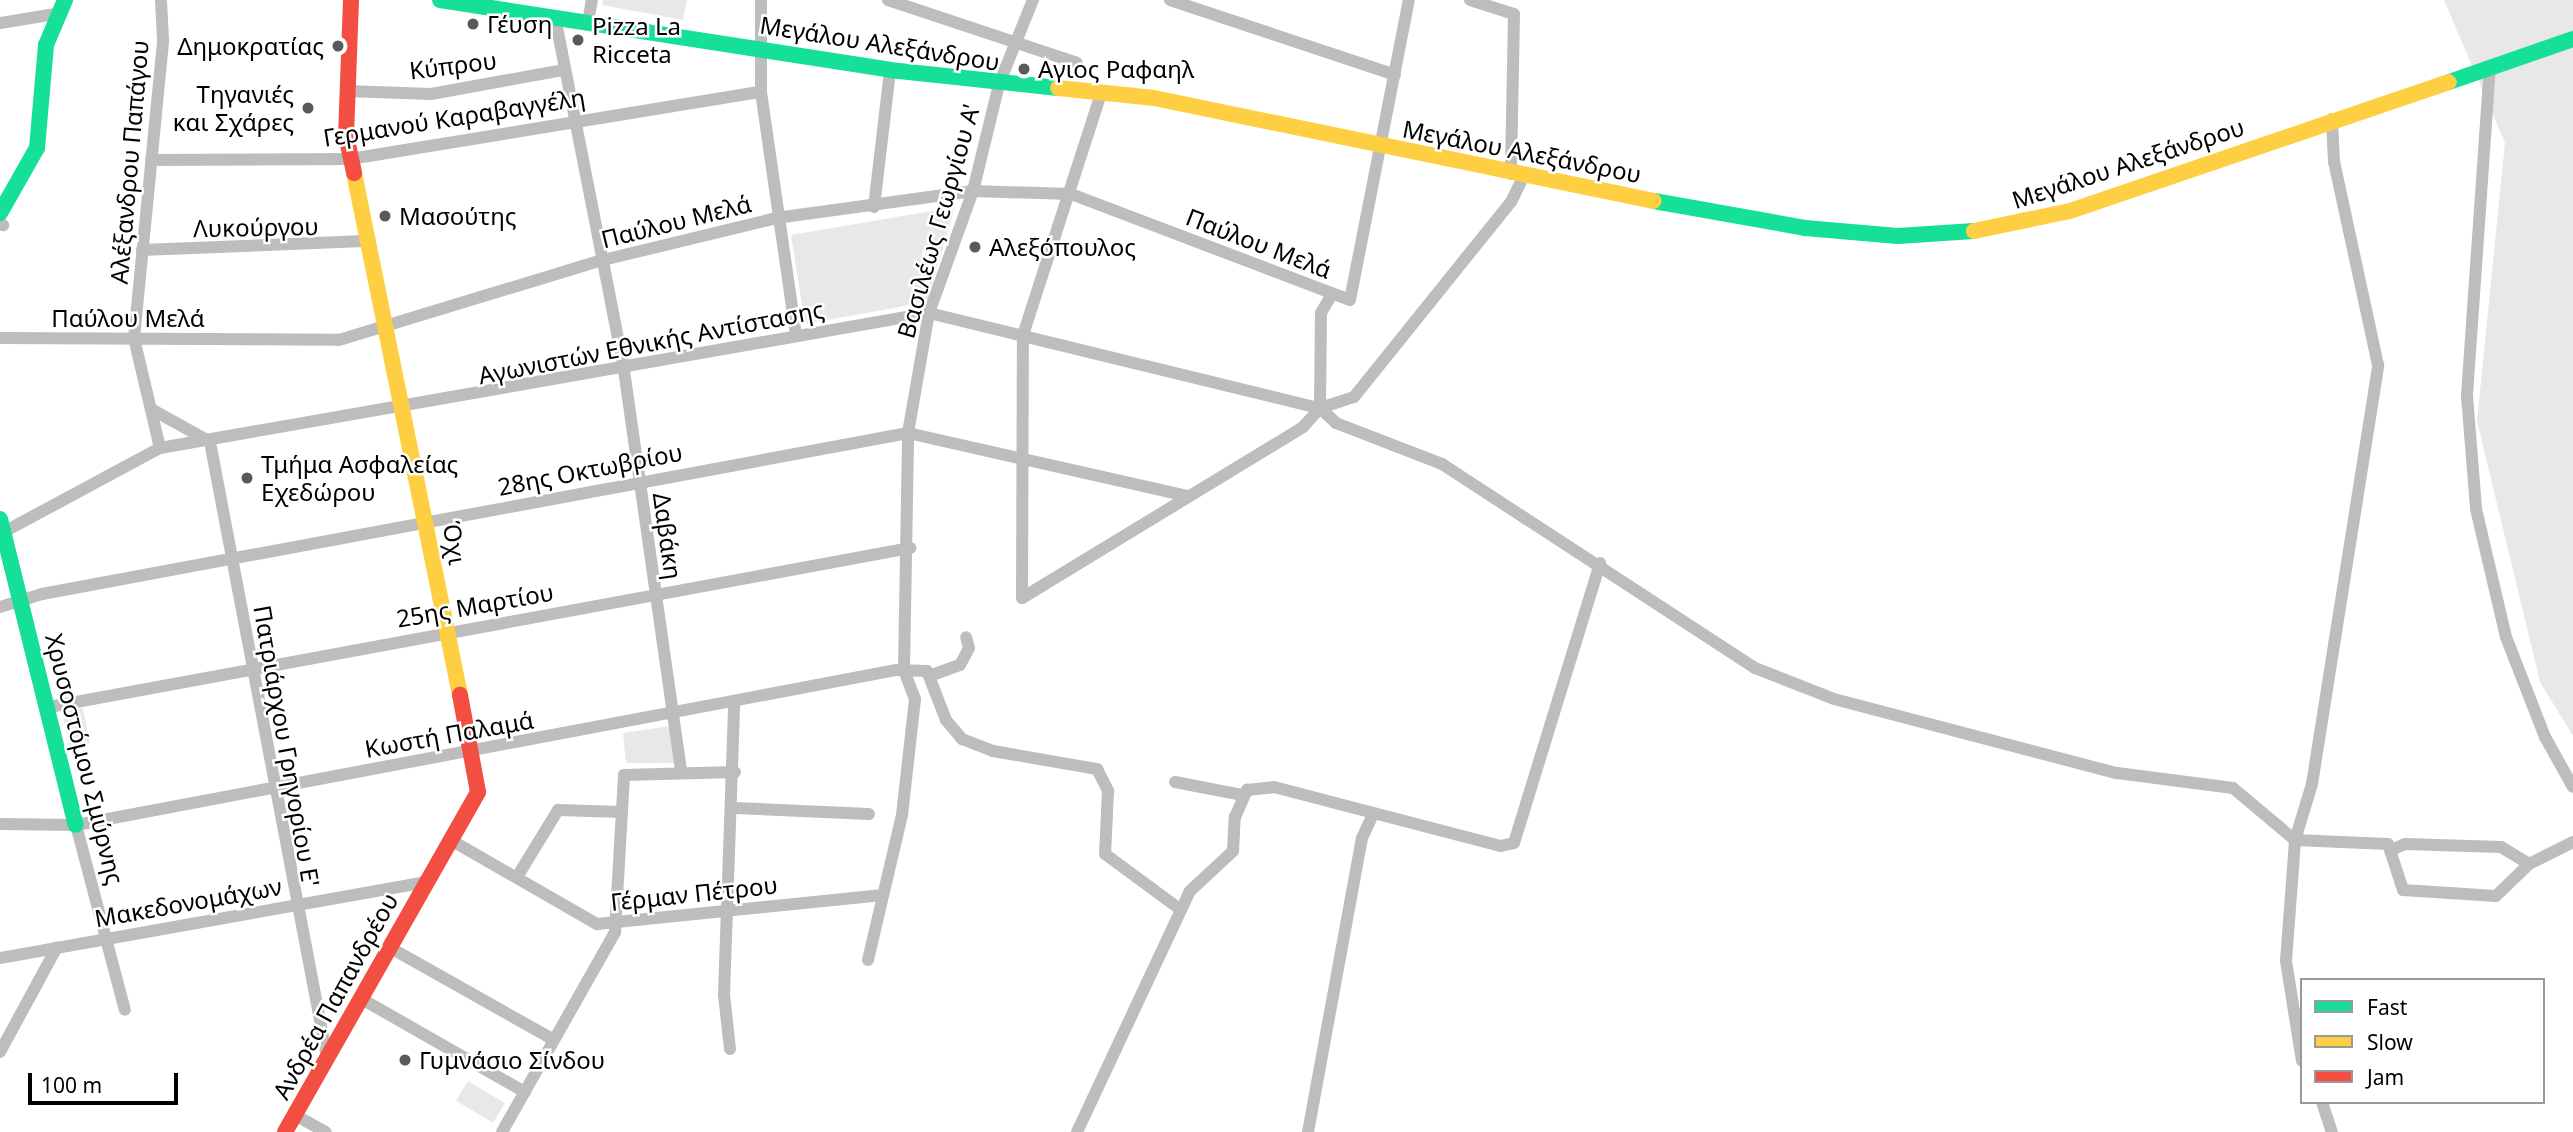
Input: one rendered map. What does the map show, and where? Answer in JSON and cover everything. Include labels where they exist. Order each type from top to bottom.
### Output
[{"type":"street","name":"Αλέξανδρου Παπάγου","points":[[160,447],[134,338],[151,160],[161,0]]},
{"type":"street","points":[[350,159],[346,91],[351,0]]},
{"type":"street","name":"Μεγάλου Αλεξάνδρου","points":[[440,0],[890,70],[999,84],[1154,98],[1517,176],[1829,232],[1952,234],[2070,211],[2332,119],[2573,39]]},
{"type":"street","points":[[588,22],[592,0]]},
{"type":"street","points":[[761,0],[758,48],[761,92],[776,218],[796,334]]},
{"type":"street","points":[[888,0],[1077,64]]},
{"type":"street","name":"Βασιλέως Γεωργίου Α'","points":[[904,670],[910,548],[908,433],[929,313],[973,191],[999,84],[1019,43],[1033,0]]},
{"type":"street","points":[[1170,0],[1395,75]]},
{"type":"street","points":[[1385,148],[1409,0]]},
{"type":"street","points":[[1101,93],[1071,194],[1023,335],[1018,456],[1022,598],[1188,495],[1303,428],[1320,408],[1354,397],[1511,202],[1517,176],[1514,14],[1470,0]]},
{"type":"street","points":[[0,23],[65,6]]},
{"type":"street","points":[[1,223],[47,150],[54,29],[65,6]]},
{"type":"street","name":"Δαβάκη","points":[[555,17],[563,70],[624,370],[681,773]]},
{"type":"street","points":[[2490,66],[2468,373],[2476,509],[2506,637],[2545,737],[2573,787]]},
{"type":"street","name":"Κύπρου","points":[[346,91],[431,94],[563,70]]},
{"type":"street","points":[[874,207],[890,70]]},
{"type":"street","name":"Γερμανού Καραβαγγέλη","points":[[151,160],[350,159],[574,119],[761,92]]},
{"type":"street","points":[[2300,1048],[2286,961],[2295,840],[2312,784],[2378,365],[2334,162],[2332,119]]},
{"type":"street","name":"Παύλου Μελά","points":[[0,338],[338,340],[388,328],[603,260],[776,218],[874,207],[973,191],[1071,194],[1350,300],[1385,148]]},
{"type":"street","name":"Όχι","points":[[350,159],[429,521],[446,632],[472,751],[478,792],[425,882]]},
{"type":"street","name":"Λυκούργου","points":[[142,250],[370,241]]},
{"type":"street","points":[[1332,293],[1321,313],[1320,408],[1336,423],[1442,464],[1780,681],[2117,773],[2233,788],[2295,840],[2382,840],[2391,850],[2397,886],[2403,890],[2496,896],[2529,863],[2573,842]]},
{"type":"street","name":"Αγωνιστών Εθνικής Αντίστασης","points":[[1,529],[22,528],[160,447],[210,442],[624,370],[796,334],[929,313],[1320,408]]},
{"type":"street","points":[[151,409],[210,442]]},
{"type":"street","name":"28ης Οκτωβρίου","points":[[0,607],[22,599],[231,557],[639,480],[908,433],[1188,495]]},
{"type":"street","name":"Πατριάρχου Γρηγορίου Ε'","points":[[210,442],[295,905],[327,1057]]},
{"type":"street","name":"Χρυσοστόμου Σμύρνης","points":[[1,529],[22,599],[104,938],[125,1010]]},
{"type":"street","name":"25ης Μαρτίου","points":[[49,707],[253,667],[910,548]]},
{"type":"street","points":[[1175,782],[1242,795],[1263,785],[1500,846],[1514,843],[1600,563]]},
{"type":"street","points":[[904,670],[932,675],[960,665],[969,648],[966,637]]},
{"type":"street","points":[[868,960],[881,895],[902,815],[915,699],[904,670]]},
{"type":"street","name":"Κωστή Παλαμά","points":[[0,824],[76,825],[734,705],[904,670]]},
{"type":"street","points":[[932,675],[946,720],[962,739],[993,751],[1097,769],[1108,791],[1105,854],[1181,910]]},
{"type":"street","points":[[730,1049],[724,995],[735,808],[734,705]]},
{"type":"street","points":[[502,1132],[617,920],[624,775],[735,772]]},
{"type":"street","points":[[1077,1132],[1197,879],[1233,851],[1242,795]]},
{"type":"street","points":[[735,808],[869,814]]},
{"type":"street","points":[[517,877],[558,810],[622,812]]},
{"type":"street","points":[[1308,1132],[1362,838],[1373,814]]},
{"type":"street","name":"Γέρμαν Πέτρου","points":[[449,839],[590,922],[881,895]]},
{"type":"street","points":[[2391,850],[2404,844],[2501,847],[2529,863]]},
{"type":"street","name":"Μακεδονομάχων","points":[[0,958],[425,882]]},
{"type":"street","name":"Ανδρέα Παπανδρέου","points":[[285,1132],[425,882]]},
{"type":"street","points":[[0,1052],[57,947]]},
{"type":"street","points":[[389,947],[554,1040]]},
{"type":"street","points":[[360,998],[525,1092]]},
{"type":"street","points":[[2323,1104],[2332,1132]]},
{"type":"street","points":[[296,1115],[326,1132]]},
{"type":"shaded area","points":[[603,0],[687,0],[683,20],[602,5]]},
{"type":"shaded area","points":[[2444,0],[2573,0],[2573,736],[2540,682],[2477,421],[2505,143]]},
{"type":"shaded area","points":[[955,207],[927,302],[805,324],[791,235]]},
{"type":"shaded area","points":[[83,708],[90,743],[69,747],[62,712]]},
{"type":"shaded area","points":[[670,726],[676,763],[626,763],[623,733]]},
{"type":"shaded area","points":[[468,1081],[505,1103],[493,1123],[456,1101]]},
{"type":"traffic: fast","points":[[0,213],[37,148],[46,45],[65,0]]},
{"type":"traffic: fast","points":[[440,0],[890,70],[1058,88]]},
{"type":"traffic: fast","points":[[2449,82],[2573,39]]},
{"type":"traffic: fast","points":[[1654,201],[1805,228],[1898,236],[1974,231]]},
{"type":"traffic: fast","points":[[0,519],[76,825]]},
{"type":"traffic: slow","points":[[1974,231],[2070,211],[2449,82]]},
{"type":"traffic: slow","points":[[1058,88],[1154,98],[1654,201]]},
{"type":"traffic: slow","points":[[354,173],[460,695]]},
{"type":"traffic: jam","points":[[351,0],[346,135],[354,173]]},
{"type":"traffic: jam","points":[[285,1132],[478,792],[460,695]]},
{"type":"place","name":"Γέυση","points":[[473,24]]},
{"type":"place","name":"Pizza La Ricceta","points":[[578,40]]},
{"type":"place","name":"Δημοκρατίας","points":[[338,46]]},
{"type":"place","name":"Αγιος Ραφαηλ","points":[[1024,69]]},
{"type":"place","name":"Τηγανιές και Σχάρες","points":[[308,108]]},
{"type":"place","name":"Μασούτης","points":[[385,216]]},
{"type":"place","name":"Αλεξόπουλος","points":[[975,247]]},
{"type":"place","name":"Τμήμα Ασφαλείας Εχεδώρου","points":[[247,478]]},
{"type":"place","name":"Γυμνάσιο Σίνδου","points":[[405,1060]]}]
